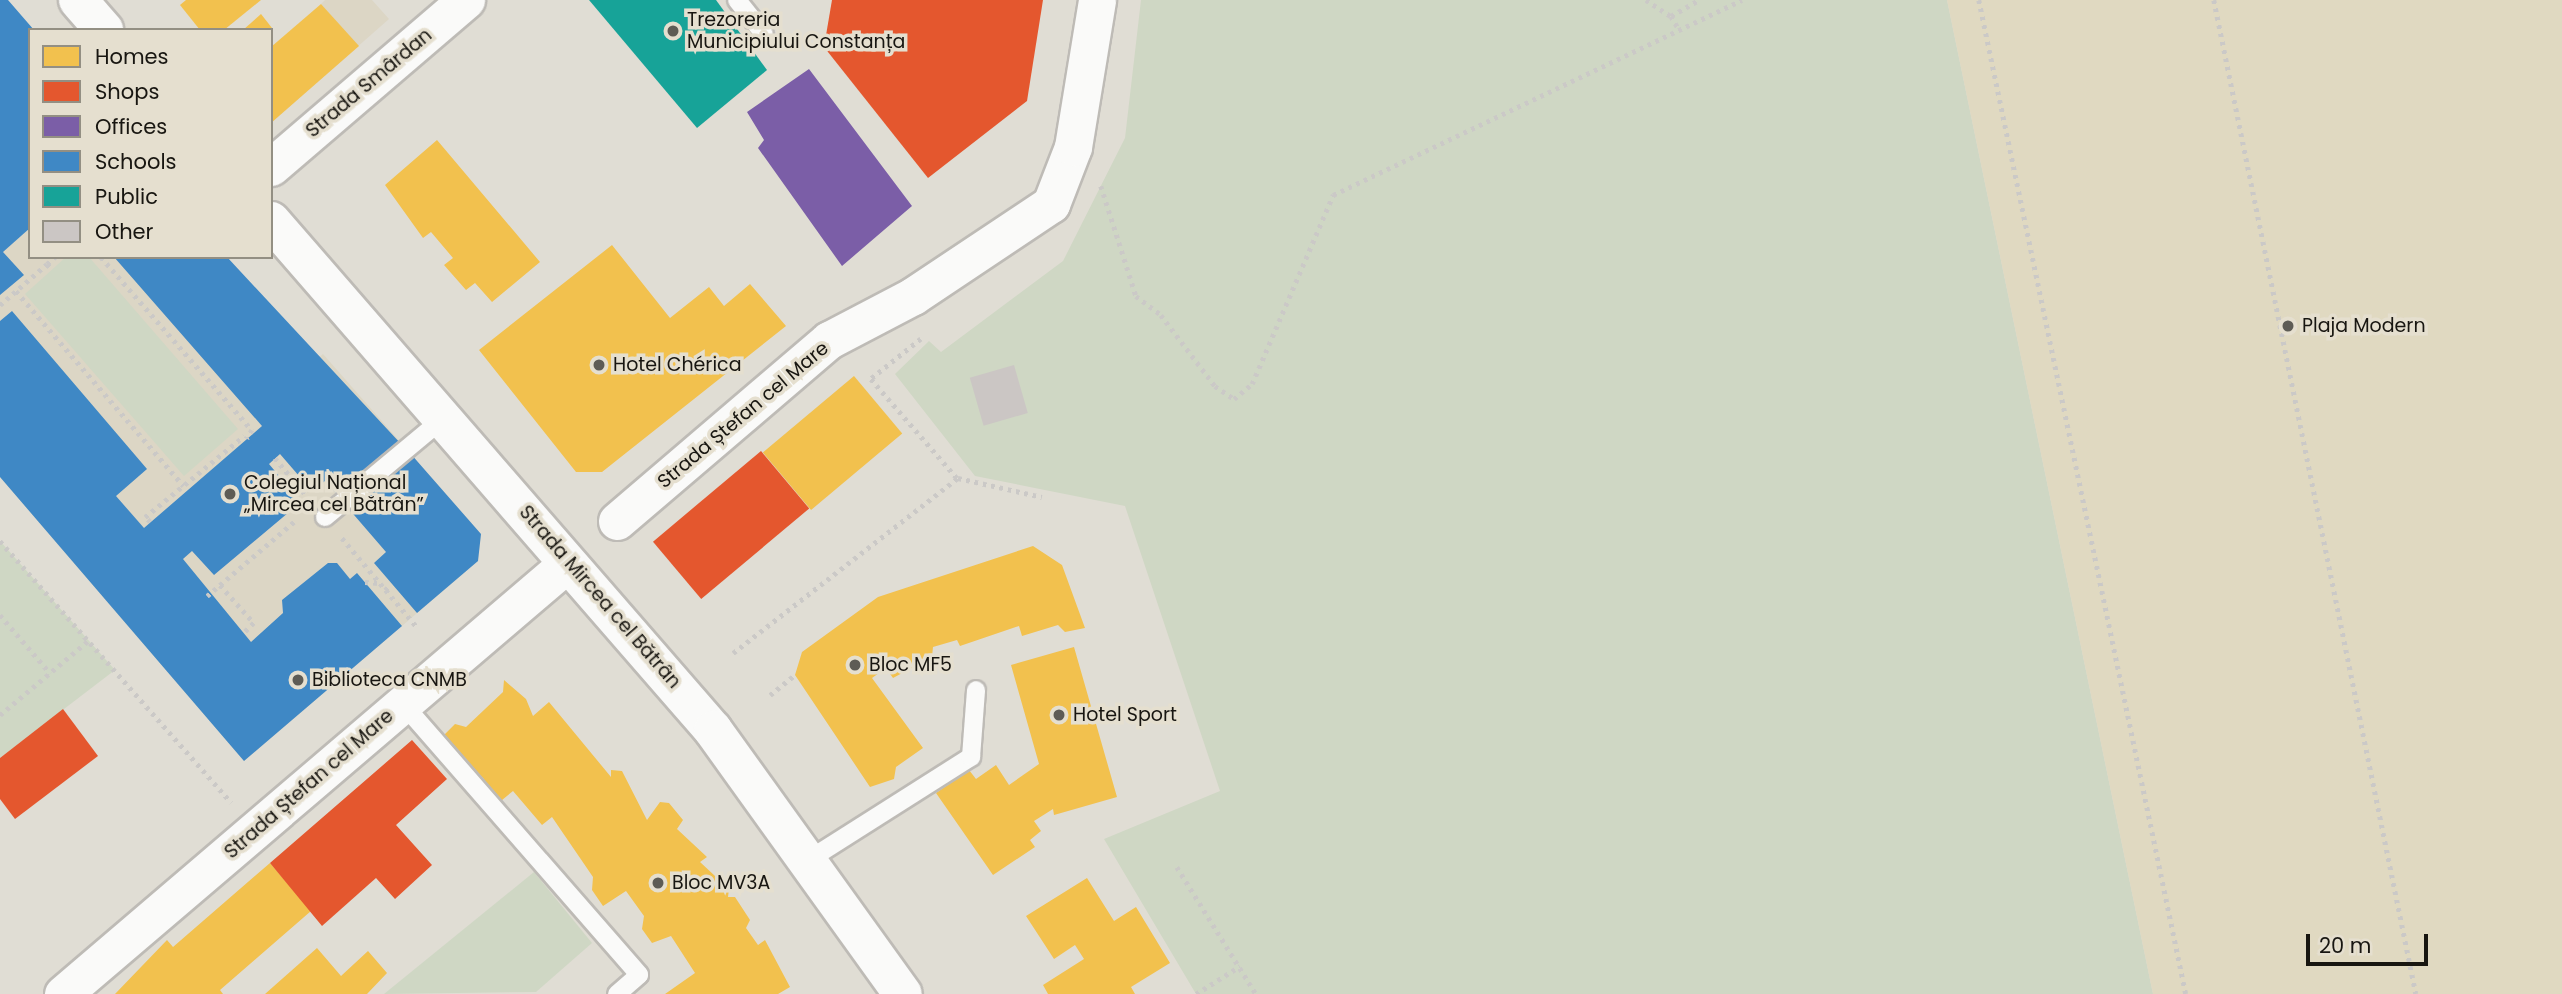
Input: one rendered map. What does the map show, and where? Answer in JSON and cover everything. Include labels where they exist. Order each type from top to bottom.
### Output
[{"type":"main road","points":[[78,0],[102,28]]},
{"type":"main road","name":"Strada Mircea cel Bătrân","points":[[273,222],[713,730],[810,859],[903,994]]},
{"type":"street","name":"Strada Smârdan","points":[[273,165],[466,0]]},
{"type":"street","name":"Strada Ștefan cel Mare","points":[[617,521],[829,340],[913,296],[1051,204],[1073,147],[1097,0]]},
{"type":"street","name":"Strada Ștefan cel Mare","points":[[63,994],[555,574]]},
{"type":"lane","points":[[737,0],[764,34]]},
{"type":"lane","points":[[320,511],[444,418]]},
{"type":"lane","points":[[810,859],[971,757],[976,690]]},
{"type":"lane","points":[[403,704],[639,975],[617,994]]},
{"type":"path","points":[[1646,0],[1671,16],[1680,32]]},
{"type":"path","points":[[1671,16],[1698,0]]},
{"type":"path","points":[[1098,175],[1122,268],[1136,296],[1161,315],[1215,386],[1234,399],[1252,384],[1333,195],[1680,32],[1742,0]]},
{"type":"path","points":[[1979,0],[2186,994]]},
{"type":"path","points":[[2214,0],[2416,994]]},
{"type":"path","points":[[0,304],[53,259]]},
{"type":"path","points":[[103,259],[252,430],[246,438],[145,517],[150,522]]},
{"type":"path","points":[[47,264],[52,269]]},
{"type":"path","points":[[16,291],[184,486]]},
{"type":"path","points":[[3,292],[7,298]]},
{"type":"path","points":[[920,340],[871,379],[958,478],[1042,498]]},
{"type":"path","points":[[275,458],[299,483]]},
{"type":"path","points":[[733,653],[958,478]]},
{"type":"path","points":[[309,498],[416,626]]},
{"type":"path","points":[[207,596],[320,511]]},
{"type":"path","points":[[0,541],[255,831]]},
{"type":"path","points":[[365,582],[379,583]]},
{"type":"path","points":[[385,590],[391,584]]},
{"type":"path","points":[[220,585],[254,624],[243,634]]},
{"type":"path","points":[[0,615],[50,673]]},
{"type":"path","points":[[0,715],[88,641]]},
{"type":"path","points":[[770,695],[795,675]]},
{"type":"path","points":[[1177,867],[1256,994]]},
{"type":"path","points":[[1196,994],[1240,966]]},
{"type":"shaded area","points":[[325,0],[372,0],[389,19],[273,121],[336,21],[321,4]]},
{"type":"shaded area","name":"Colegiul Național „Mircea cel Bătrân”","points":[[28,230],[28,259],[229,259],[317,359],[323,354],[481,534],[478,561],[244,761],[0,477],[0,254]]},
{"type":"green space","points":[[1141,0],[1947,0],[2153,994],[1196,994],[1104,839],[1220,791],[1125,506],[975,476],[895,374],[929,341],[941,352],[1063,261],[1125,138]]},
{"type":"green space","points":[[64,259],[91,259],[238,429],[184,476],[25,294]]},
{"type":"green space","points":[[0,541],[115,670],[0,758]]},
{"type":"green space","points":[[534,872],[592,943],[536,992],[384,994]]},
{"type":"sand","name":"Plaja Modern","points":[[1947,0],[2562,0],[2562,994],[2153,994]]},
{"type":"building: Homes","points":[[186,0],[261,0],[226,28],[198,28],[180,5]]},
{"type":"building: Homes","points":[[321,4],[359,46],[273,121],[273,45]]},
{"type":"building: Homes","points":[[261,14],[272,28],[245,28]]},
{"type":"building: Homes","points":[[437,140],[540,262],[492,302],[475,283],[466,290],[444,265],[453,258],[431,232],[423,238],[385,185]]},
{"type":"building: Homes","name":"Hotel Chérica","points":[[612,245],[670,318],[709,287],[724,306],[750,284],[786,326],[602,472],[576,472],[479,350]]},
{"type":"building: Homes","points":[[854,376],[902,433],[811,510],[763,452]]},
{"type":"building: Homes","name":"Bloc MF5","points":[[1033,546],[1062,565],[1085,628],[1065,632],[1058,625],[1022,636],[1019,626],[960,646],[957,640],[933,647],[932,657],[893,678],[886,668],[872,678],[923,748],[896,767],[894,779],[870,787],[795,675],[802,652],[878,597]]},
{"type":"building: Homes","name":"Hotel Sport","points":[[1074,647],[1117,797],[1054,815],[1053,809],[1034,821],[1041,831],[1030,840],[1035,847],[993,875],[936,793],[969,770],[976,779],[996,765],[1009,785],[1039,764],[1011,665]]},
{"type":"building: Homes","name":"Bloc MV3A","points":[[504,680],[526,699],[533,716],[549,702],[611,777],[611,770],[622,771],[647,820],[660,802],[669,803],[683,820],[677,829],[707,857],[700,862],[729,889],[728,897],[735,897],[750,920],[746,928],[758,945],[765,940],[790,987],[778,994],[665,994],[695,973],[671,936],[652,943],[642,929],[644,916],[626,891],[603,906],[592,890],[593,877],[552,817],[542,825],[513,791],[496,805],[483,778],[441,738],[455,724],[466,727],[503,692]]},
{"type":"building: Homes","points":[[270,863],[311,911],[220,990],[223,994],[115,994],[167,940],[173,947]]},
{"type":"building: Homes","points":[[1087,878],[1114,921],[1136,907],[1170,963],[1131,987],[1135,994],[1048,994],[1043,985],[1084,959],[1075,945],[1054,959],[1026,916]]},
{"type":"building: Homes","points":[[317,948],[341,976],[368,951],[387,973],[367,994],[265,994]]},
{"type":"building: Shops","points":[[832,0],[1043,0],[1027,101],[928,178],[824,47]]},
{"type":"building: Shops","points":[[761,451],[809,508],[701,599],[653,542]]},
{"type":"building: Shops","points":[[63,709],[98,756],[15,819],[0,799],[0,758]]},
{"type":"building: Shops","points":[[412,740],[447,779],[396,825],[432,865],[395,899],[376,878],[322,926],[270,863]]},
{"type":"building: Offices","points":[[809,69],[912,206],[842,266],[758,148],[764,140],[747,112]]},
{"type":"building: Schools","points":[[0,0],[8,0],[32,28],[28,28],[28,230],[3,252],[24,275],[0,295]]},
{"type":"building: Schools","points":[[116,259],[229,259],[402,445],[340,497],[325,481],[312,491],[280,454],[269,464],[301,502],[214,575],[192,551],[183,559],[251,642],[283,613],[282,600],[328,563],[337,563],[350,579],[357,573],[402,626],[244,761],[0,477],[0,321],[12,311],[147,469],[116,496],[144,528],[262,426]]},
{"type":"building: Schools","points":[[410,453],[481,534],[478,561],[417,613],[374,563],[386,552],[348,508]]},
{"type":"building: Public","points":[[589,0],[716,0],[767,70],[697,128]]},
{"type":"building: Other","points":[[1014,365],[1028,413],[984,426],[970,378]]},
{"type":"place","name":"Trezoreria Municipiului Constanța","points":[[673,31]]},
{"type":"place","name":"Plaja Modern","points":[[2288,326]]},
{"type":"place","name":"Hotel Chérica","points":[[599,365]]},
{"type":"place","name":"Colegiul Național „Mircea cel Bătrân”","points":[[230,494]]},
{"type":"place","name":"Bloc MF5","points":[[855,665]]},
{"type":"place","name":"Biblioteca CNMB","points":[[298,680]]},
{"type":"place","name":"Hotel Sport","points":[[1059,715]]},
{"type":"place","name":"Bloc MV3A","points":[[658,883]]}]
